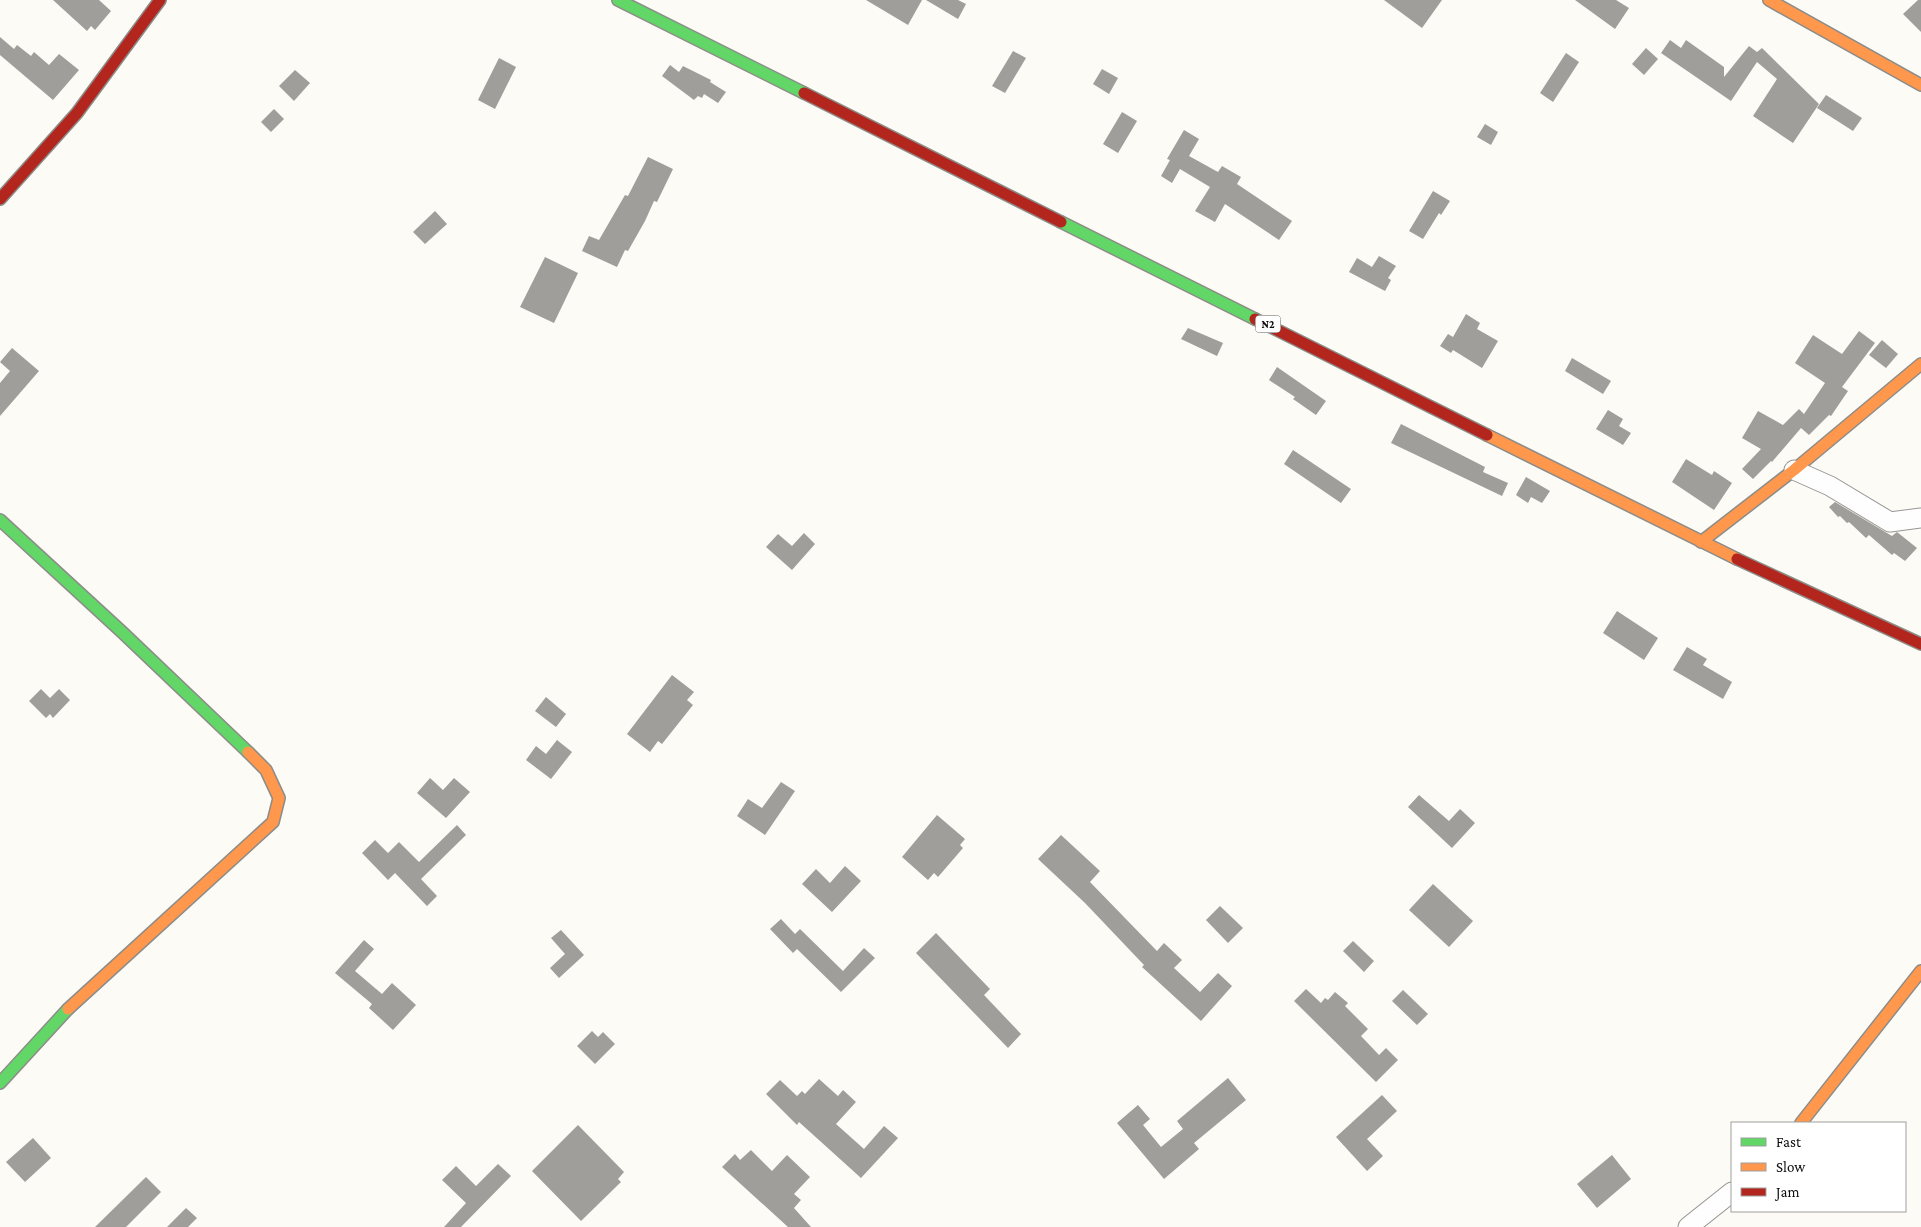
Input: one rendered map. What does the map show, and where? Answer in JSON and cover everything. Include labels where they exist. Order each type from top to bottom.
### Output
[{"type":"main road","points":[[0,199],[77,113],[160,0]]},
{"type":"main road","name":"N2","points":[[618,0],[1701,542],[1921,644]]},
{"type":"main road","points":[[1769,0],[1921,85]]},
{"type":"main road","points":[[1701,542],[1794,470],[1921,364]]},
{"type":"main road","points":[[0,520],[122,632],[266,770],[279,798],[273,822],[63,1013],[0,1083]]},
{"type":"main road","points":[[1802,1122],[1921,972]]},
{"type":"street","points":[[1794,470],[1830,486],[1890,522],[1921,518]]},
{"type":"street","points":[[1688,1227],[1731,1193]]},
{"type":"building","points":[[53,0],[99,0],[111,11],[95,30],[91,26],[87,31]]},
{"type":"building","points":[[866,0],[922,0],[908,25]]},
{"type":"building","points":[[926,0],[958,0],[966,4],[958,19]]},
{"type":"building","points":[[1384,0],[1442,0],[1422,28]]},
{"type":"building","points":[[1575,0],[1616,0],[1629,8],[1615,29]]},
{"type":"building","points":[[1918,0],[1921,0],[1921,32],[1903,14]]},
{"type":"building","points":[[0,37],[14,49],[17,45],[31,56],[34,52],[49,65],[59,54],[79,70],[53,100],[0,55]]},
{"type":"building","points":[[1670,40],[1681,48],[1686,40],[1724,67],[1724,77],[1749,46],[1757,52],[1762,48],[1819,104],[1793,143],[1753,116],[1777,79],[1757,62],[1731,101],[1661,53]]},
{"type":"building","points":[[1646,48],[1658,59],[1644,75],[1632,64]]},
{"type":"building","points":[[1013,51],[1026,58],[1005,93],[992,86]]},
{"type":"building","points":[[1566,53],[1579,62],[1553,102],[1540,93]]},
{"type":"building","points":[[499,58],[516,67],[495,109],[478,100]]},
{"type":"building","points":[[670,65],[679,72],[683,66],[711,80],[710,82],[726,92],[718,103],[704,94],[702,98],[698,96],[694,100],[662,76]]},
{"type":"building","points":[[1102,69],[1118,78],[1109,94],[1093,84]]},
{"type":"building","points":[[295,70],[310,83],[294,101],[279,86]]},
{"type":"building","points":[[1826,95],[1862,118],[1853,131],[1817,108]]},
{"type":"building","points":[[274,109],[284,119],[271,132],[261,122]]},
{"type":"building","points":[[1122,112],[1137,121],[1118,153],[1103,144]]},
{"type":"building","points":[[1485,124],[1498,132],[1491,145],[1477,137]]},
{"type":"building","points":[[1184,130],[1199,139],[1189,156],[1218,172],[1222,166],[1241,177],[1237,184],[1292,221],[1279,240],[1225,204],[1215,222],[1195,211],[1210,187],[1180,169],[1172,183],[1161,176],[1170,160],[1167,159]]},
{"type":"building","points":[[648,157],[673,169],[657,202],[654,201],[645,221],[628,251],[625,250],[617,267],[582,251],[589,236],[599,240],[625,195],[628,196]]},
{"type":"building","points":[[1433,191],[1450,201],[1441,215],[1439,213],[1423,239],[1409,231]]},
{"type":"building","points":[[435,211],[447,224],[425,244],[413,232]]},
{"type":"building","points":[[1379,256],[1396,266],[1388,278],[1391,280],[1385,291],[1349,272],[1357,258],[1372,267]]},
{"type":"building","points":[[545,257],[578,273],[554,323],[520,307]]},
{"type":"building","points":[[1466,314],[1480,323],[1477,329],[1498,341],[1482,368],[1453,350],[1451,353],[1440,346],[1448,334],[1453,337]]},
{"type":"building","points":[[1188,328],[1223,343],[1217,356],[1181,339]]},
{"type":"building","points":[[1859,331],[1875,343],[1842,387],[1848,391],[1831,416],[1829,415],[1809,435],[1801,428],[1772,462],[1753,479],[1742,469],[1761,449],[1742,438],[1758,411],[1783,425],[1799,409],[1804,414],[1825,383],[1795,363],[1813,335],[1842,354]]},
{"type":"building","points":[[1882,340],[1898,354],[1886,368],[1869,355]]},
{"type":"building","points":[[12,348],[39,371],[0,416],[0,383],[10,371],[0,362]]},
{"type":"building","points":[[1572,358],[1611,381],[1603,394],[1565,371]]},
{"type":"building","points":[[1277,367],[1326,401],[1316,415],[1293,399],[1295,397],[1269,380]]},
{"type":"building","points":[[1608,410],[1623,419],[1619,426],[1631,433],[1623,445],[1596,429]]},
{"type":"building","points":[[1401,424],[1485,467],[1483,472],[1508,483],[1502,496],[1391,443]]},
{"type":"building","points":[[1293,450],[1351,489],[1341,503],[1284,464]]},
{"type":"building","points":[[1686,459],[1712,475],[1714,471],[1732,483],[1714,510],[1672,482]]},
{"type":"building","points":[[1526,477],[1550,491],[1542,503],[1531,497],[1528,503],[1516,495]]},
{"type":"building","points":[[1835,502],[1892,536],[1897,532],[1917,548],[1905,561],[1894,553],[1892,555],[1869,535],[1866,538],[1849,522],[1847,523],[1840,516],[1838,517],[1829,507]]},
{"type":"building","points":[[804,533],[815,544],[792,570],[766,547],[778,534],[792,546]]},
{"type":"building","points":[[1617,611],[1658,638],[1644,660],[1603,633]]},
{"type":"building","points":[[1687,647],[1707,659],[1703,665],[1732,682],[1723,699],[1673,670]]},
{"type":"building","points":[[672,675],[694,692],[687,700],[693,705],[662,744],[658,741],[650,752],[627,734]]},
{"type":"building","points":[[41,689],[50,698],[59,689],[70,700],[53,718],[50,714],[46,718],[29,701]]},
{"type":"building","points":[[546,697],[566,714],[556,727],[535,711]]},
{"type":"building","points":[[557,740],[572,752],[551,779],[526,760],[536,746],[546,754]]},
{"type":"building","points":[[430,778],[443,790],[454,778],[470,792],[446,818],[417,793]]},
{"type":"building","points":[[781,782],[795,791],[765,835],[737,816],[748,799],[762,808]]},
{"type":"building","points":[[1419,795],[1449,821],[1460,809],[1475,823],[1452,848],[1408,807]]},
{"type":"building","points":[[937,815],[965,839],[960,845],[963,848],[938,877],[934,873],[928,880],[902,857]]},
{"type":"building","points":[[457,825],[466,835],[421,879],[437,896],[427,906],[395,873],[388,880],[362,853],[375,840],[388,853],[399,842],[419,862]]},
{"type":"building","points":[[1061,835],[1100,871],[1090,882],[1157,951],[1164,943],[1182,960],[1174,968],[1200,992],[1218,973],[1232,986],[1201,1021],[1142,967],[1144,965],[1085,903],[1038,859]]},
{"type":"building","points":[[845,866],[861,881],[832,912],[802,884],[816,869],[830,883]]},
{"type":"building","points":[[1433,884],[1473,921],[1449,947],[1409,910]]},
{"type":"building","points":[[1220,906],[1243,928],[1228,943],[1206,920]]},
{"type":"building","points":[[781,919],[795,934],[800,929],[843,971],[864,948],[875,958],[841,992],[797,949],[793,953],[770,929]]},
{"type":"building","points":[[561,930],[584,955],[559,978],[550,968],[565,954],[551,938]]},
{"type":"building","points":[[936,933],[990,989],[984,995],[1021,1034],[1008,1048],[916,953]]},
{"type":"building","points":[[364,940],[374,949],[355,971],[382,994],[392,983],[416,1005],[393,1030],[369,1008],[372,1004],[335,973]]},
{"type":"building","points":[[1353,941],[1374,961],[1364,972],[1343,951]]},
{"type":"building","points":[[1306,989],[1321,1003],[1325,998],[1328,1000],[1335,992],[1348,1003],[1345,1006],[1368,1029],[1361,1036],[1379,1055],[1386,1048],[1398,1060],[1376,1082],[1294,1001]]},
{"type":"building","points":[[1403,990],[1428,1014],[1417,1025],[1392,1001]]},
{"type":"building","points":[[592,1031],[598,1037],[603,1032],[615,1044],[595,1064],[577,1046]]},
{"type":"building","points":[[1228,1078],[1246,1100],[1194,1143],[1199,1149],[1164,1179],[1117,1123],[1138,1105],[1150,1119],[1143,1125],[1161,1147],[1183,1129],[1177,1121]]},
{"type":"building","points":[[819,1079],[838,1096],[843,1090],[856,1102],[836,1124],[864,1149],[884,1126],[898,1138],[861,1178],[799,1122],[797,1125],[766,1094],[780,1080],[797,1096],[802,1091],[805,1094]]},
{"type":"building","points":[[1382,1095],[1397,1111],[1367,1139],[1383,1156],[1367,1171],[1336,1137]]},
{"type":"building","points":[[578,1125],[624,1172],[618,1179],[621,1182],[581,1221],[532,1171]]},
{"type":"building","points":[[33,1138],[51,1158],[25,1182],[6,1162]]},
{"type":"building","points":[[751,1150],[772,1171],[787,1155],[810,1177],[794,1194],[801,1200],[794,1208],[811,1227],[788,1227],[722,1167],[735,1154],[740,1160]]},
{"type":"building","points":[[1612,1155],[1631,1179],[1597,1208],[1577,1184]]},
{"type":"building","points":[[498,1164],[511,1176],[461,1227],[444,1227],[466,1203],[442,1180],[456,1166],[476,1186]]},
{"type":"building","points":[[146,1177],[161,1192],[126,1227],[95,1227]]},
{"type":"building","points":[[186,1208],[197,1218],[188,1227],[167,1227]]},
{"type":"traffic: fast","points":[[618,0],[804,93]]},
{"type":"traffic: fast","points":[[1061,222],[1255,319]]},
{"type":"traffic: fast","points":[[0,520],[122,632],[248,752]]},
{"type":"traffic: fast","points":[[0,1083],[68,1009]]},
{"type":"traffic: slow","points":[[1769,0],[1921,85]]},
{"type":"traffic: slow","points":[[1701,542],[1794,470],[1921,364]]},
{"type":"traffic: slow","points":[[1487,435],[1737,559]]},
{"type":"traffic: slow","points":[[68,1009],[273,822],[279,798],[266,770],[248,752]]},
{"type":"traffic: slow","points":[[1802,1122],[1921,971]]},
{"type":"traffic: jam","points":[[0,199],[77,113],[160,0]]},
{"type":"traffic: jam","points":[[804,93],[1061,222]]},
{"type":"traffic: jam","points":[[1255,319],[1487,435]]},
{"type":"traffic: jam","points":[[1737,559],[1921,644]]}]
